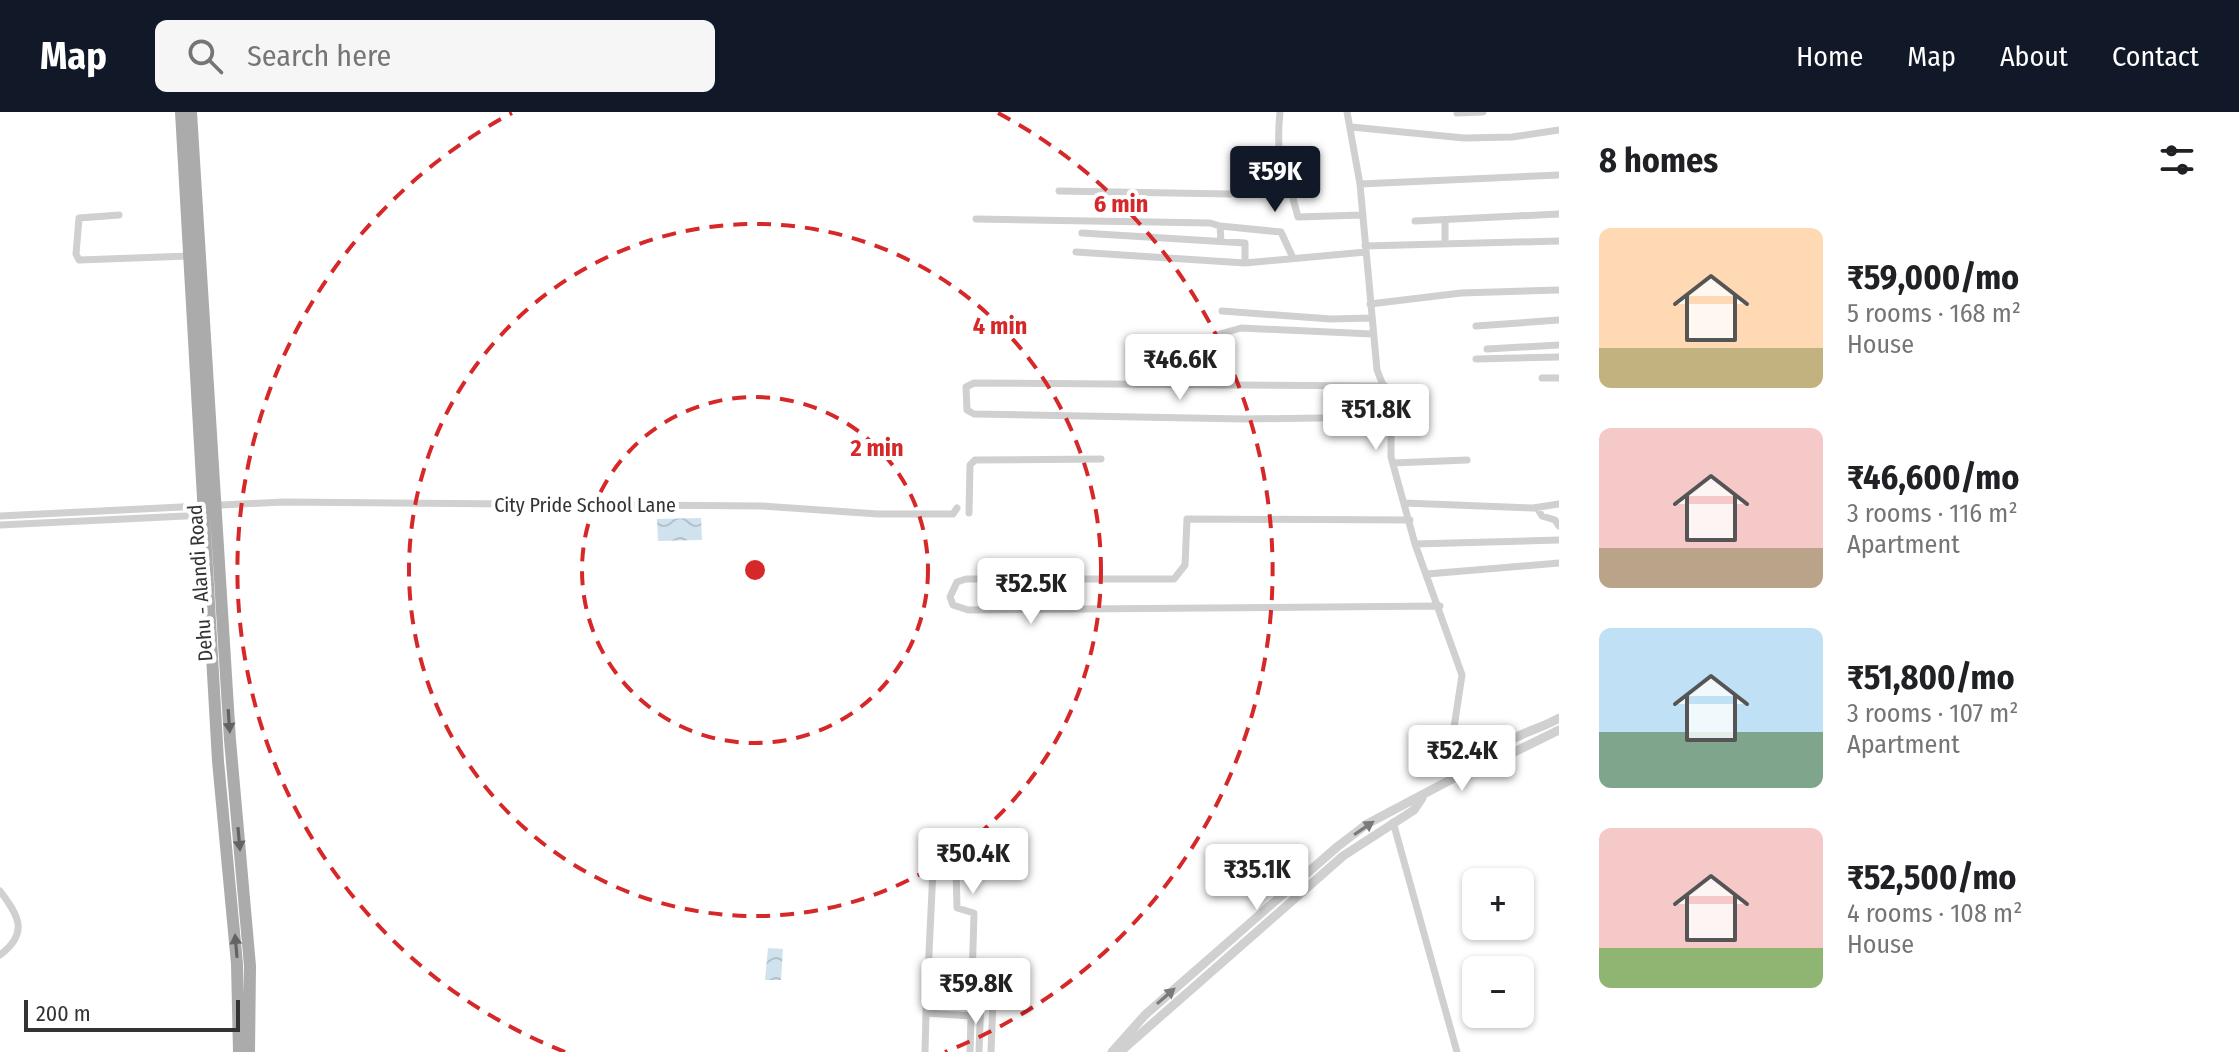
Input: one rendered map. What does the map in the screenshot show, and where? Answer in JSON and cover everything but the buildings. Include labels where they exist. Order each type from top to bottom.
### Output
[{"type":"main road","name":"Dehu - Alandi Road","points":[[181,112],[209,511],[250,966],[249,1052]]},
{"type":"main road","name":"Dehu - Alandi Road","points":[[191,112],[218,761],[237,964],[239,1052]]},
{"type":"street","points":[[1280,112],[1277,139],[1281,167],[1298,217],[1362,215]]},
{"type":"street","points":[[1347,112],[1360,184],[1377,370],[1390,396],[1393,463],[1415,544],[1440,606],[1463,682],[1451,747],[1455,778]]},
{"type":"street","points":[[1457,113],[1483,112]]},
{"type":"street","points":[[1351,127],[1464,138],[1512,137],[1559,130]]},
{"type":"street","points":[[1360,184],[1559,175]]},
{"type":"street","points":[[1059,191],[1292,195]]},
{"type":"street","points":[[1415,221],[1559,214]]},
{"type":"street","points":[[119,215],[79,218],[76,254],[79,260],[189,256]]},
{"type":"street","points":[[976,219],[1160,221],[1281,232],[1293,258]]},
{"type":"street","points":[[1445,221],[1445,243]]},
{"type":"street","points":[[1220,226],[1221,241]]},
{"type":"street","points":[[1082,233],[1245,243],[1245,263]]},
{"type":"street","points":[[1076,252],[1245,263],[1445,243],[1559,241]]},
{"type":"street","points":[[1370,304],[1461,293],[1559,290]]},
{"type":"street","points":[[1222,311],[1331,319],[1371,318]]},
{"type":"street","points":[[1476,326],[1559,320]]},
{"type":"street","points":[[1220,334],[1241,328],[1372,334]]},
{"type":"street","points":[[1487,349],[1559,345]]},
{"type":"street","points":[[1476,359],[1559,357]]},
{"type":"street","points":[[1542,378],[1559,378]]},
{"type":"street","points":[[1385,386],[974,383],[966,387],[967,410],[974,414],[1244,419],[1390,417]]},
{"type":"street","points":[[969,513],[970,465],[975,460],[1101,459]]},
{"type":"street","points":[[1393,463],[1467,460]]},
{"type":"street","name":"City Pride School Lane","points":[[209,511],[283,502],[761,506],[878,514],[957,511]]},
{"type":"street","points":[[1404,503],[1537,508],[1559,504]]},
{"type":"street","points":[[1537,508],[1542,516],[1555,520],[1559,526]]},
{"type":"street","points":[[0,516],[209,511]]},
{"type":"street","points":[[0,525],[209,511]]},
{"type":"street","points":[[1410,520],[1187,519],[1185,565],[1174,579],[966,579],[957,582],[950,597],[953,605],[968,610],[1440,606]]},
{"type":"street","points":[[1415,544],[1559,540]]},
{"type":"street","points":[[1427,574],[1559,563]]},
{"type":"street","points":[[1488,760],[1493,751],[1504,744],[1559,718]]},
{"type":"street","points":[[1112,1052],[1145,1015],[1337,847],[1408,801],[1422,798],[1488,760],[1498,760],[1559,730]]},
{"type":"street","points":[[1120,1052],[1343,856],[1414,810],[1422,798]]},
{"type":"street","points":[[1393,822],[1457,1052]]},
{"type":"street","points":[[970,1052],[973,985],[974,913],[957,908],[956,868],[936,866],[933,869],[928,974],[931,978],[973,985]]},
{"type":"street","points":[[0,891],[16,911],[19,927],[14,944],[0,955]]},
{"type":"street","points":[[925,1052],[926,996]]},
{"type":"street","points":[[979,1052],[981,997],[993,1000],[991,1052]]},
{"type":"street","points":[[926,1013],[971,1016]]},
{"type":"water","points":[[701,518],[702,540],[658,541],[657,519]]},
{"type":"water","points":[[768,948],[783,949],[781,980],[765,980]]}]
